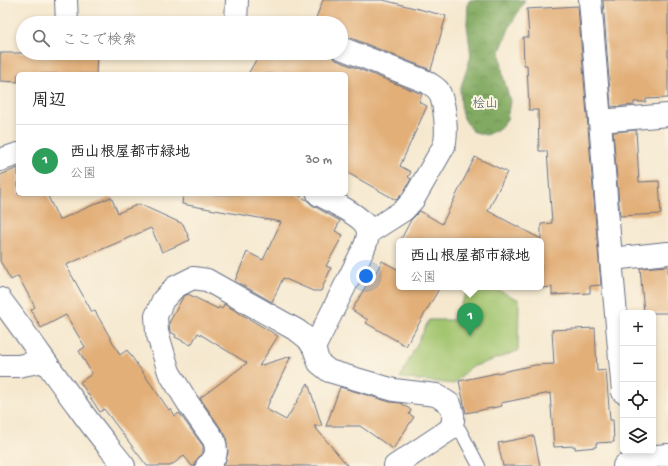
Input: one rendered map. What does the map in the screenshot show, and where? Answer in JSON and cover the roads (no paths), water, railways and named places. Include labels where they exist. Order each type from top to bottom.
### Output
[{"type":"street","points":[[66,0],[67,16]]},
{"type":"street","points":[[236,16],[237,0]]},
{"type":"street","points":[[590,0],[622,382]]},
{"type":"street","points":[[348,51],[427,82],[436,88],[442,97],[446,131],[444,146],[413,200],[404,210],[368,233]]},
{"type":"street","points":[[600,121],[668,115]]},
{"type":"street","points":[[0,160],[16,155]]},
{"type":"street","points":[[314,348],[368,240],[366,226],[360,219],[321,196]]},
{"type":"street","points":[[611,259],[668,253]]},
{"type":"street","points":[[207,466],[213,461],[217,447],[214,440],[188,403],[169,372],[157,332],[156,316],[163,300],[175,288],[193,278],[207,280],[298,331],[314,348],[319,363],[329,371],[394,390],[436,395],[450,404],[454,418],[453,425],[449,430],[395,466]]},
{"type":"street","points":[[0,299],[80,410],[124,466]]},
{"type":"street","points":[[0,366],[18,366],[44,361]]},
{"type":"street","points":[[627,460],[668,455]]},
{"type":"lane","points":[[453,425],[460,430],[479,466]]},
{"type":"place","name":"西山根屋都市緑地","points":[[470,336]]},
{"type":"park label","name":"桧山","points":[[485,102]]}]
